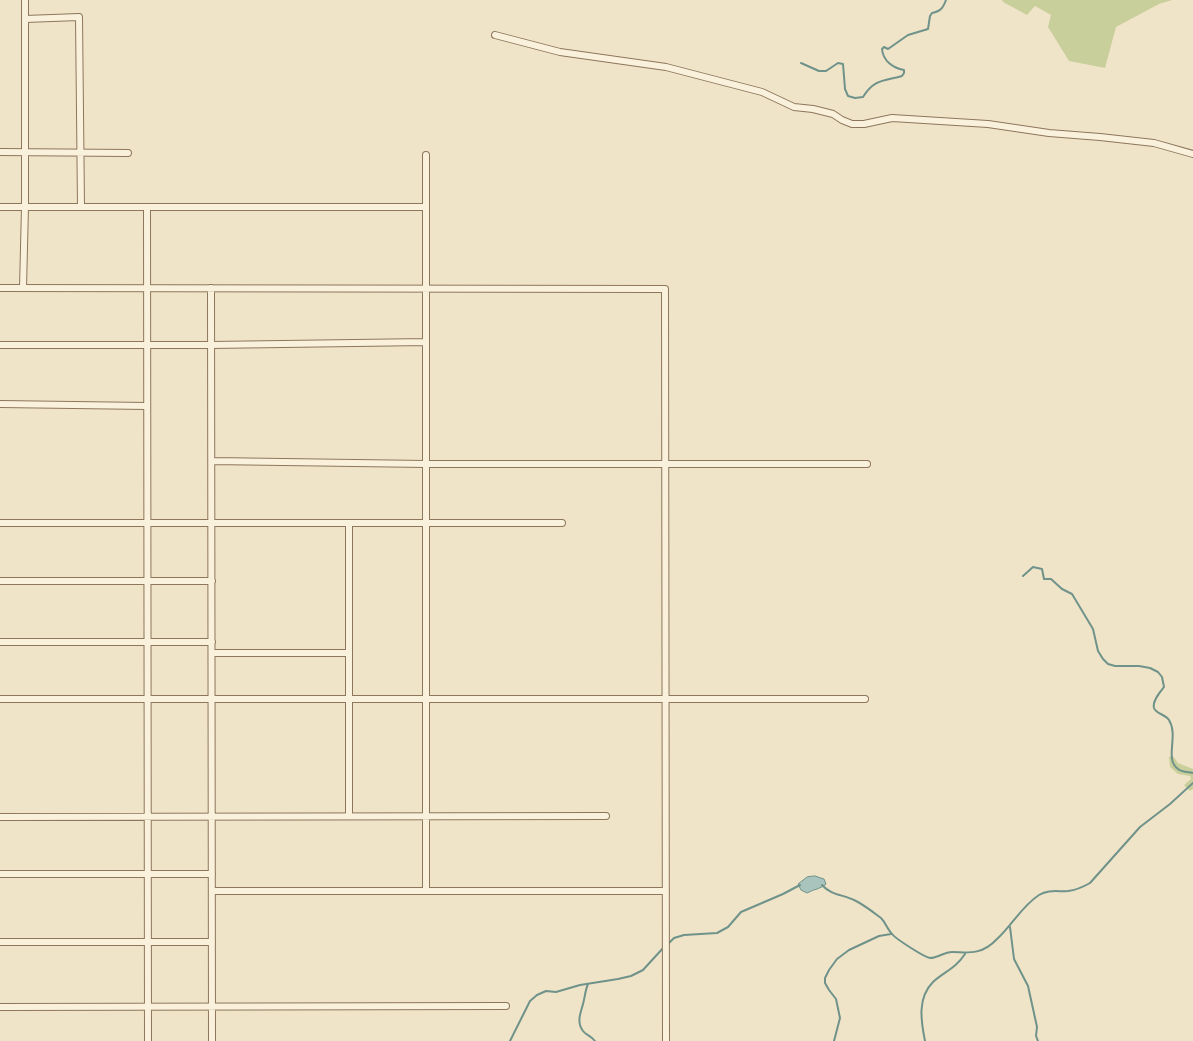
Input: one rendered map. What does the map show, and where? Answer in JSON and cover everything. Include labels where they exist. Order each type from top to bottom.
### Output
[{"type":"street","points":[[23,288],[25,0]]},
{"type":"street","points":[[25,19],[79,18],[81,207]]},
{"type":"street","points":[[495,35],[560,52],[664,67],[762,92],[794,107],[833,114],[852,124],[864,124],[892,118],[988,124],[1049,133],[1098,136],[1154,143],[1193,154]]},
{"type":"street","points":[[0,152],[128,153]]},
{"type":"street","points":[[426,155],[426,891]]},
{"type":"street","points":[[0,207],[426,206]]},
{"type":"street","points":[[147,207],[148,1041]]},
{"type":"street","points":[[0,288],[665,289],[666,1041]]},
{"type":"street","points":[[212,288],[212,1041]]},
{"type":"street","points":[[0,345],[426,342]]},
{"type":"street","points":[[0,404],[147,406]]},
{"type":"street","points":[[212,461],[426,464],[867,464]]},
{"type":"street","points":[[0,523],[562,523]]},
{"type":"street","points":[[349,523],[350,816]]},
{"type":"street","points":[[0,581],[212,581]]},
{"type":"street","points":[[0,642],[212,642]]},
{"type":"street","points":[[212,653],[349,653]]},
{"type":"street","points":[[0,699],[865,699]]},
{"type":"street","points":[[0,817],[606,816]]},
{"type":"street","points":[[0,874],[212,874]]},
{"type":"street","points":[[212,891],[666,891]]},
{"type":"street","points":[[0,942],[212,942]]},
{"type":"street","points":[[0,1007],[506,1006]]},
{"type":"green space","points":[[1002,0],[1172,0],[1159,4],[1116,27],[1105,68],[1069,61],[1048,27],[1051,15],[1035,6],[1027,15]]},
{"type":"green space","points":[[1173,756],[1178,763],[1193,769],[1193,789],[1190,791],[1184,785],[1191,779],[1190,776],[1178,774],[1170,767],[1169,757]]},
{"type":"water","points":[[815,876],[824,879],[826,884],[807,893],[801,890],[798,884],[807,877]]},
{"type":"waterway","points":[[801,63],[819,71],[826,71],[838,63],[843,64],[845,89],[848,96],[855,98],[863,97],[875,84],[902,76],[904,73],[904,70],[892,66],[886,60],[882,49],[884,47],[888,49],[908,35],[928,29],[930,16],[941,9],[946,0]]},
{"type":"waterway","points":[[1023,576],[1033,567],[1042,569],[1044,579],[1051,579],[1062,589],[1072,594],[1093,629],[1098,651],[1108,664],[1115,666],[1139,666],[1158,672],[1162,677],[1164,687],[1155,700],[1154,708],[1167,718],[1172,726],[1172,759],[1174,765],[1181,771],[1193,773]]},
{"type":"waterway","points":[[822,885],[826,889],[865,907],[881,918],[890,932],[910,948],[927,957],[933,958],[949,952],[982,950],[992,944],[1027,905],[1039,895],[1050,891],[1074,890],[1090,883],[1140,827],[1193,783]]},
{"type":"waterway","points":[[668,944],[674,938],[684,935],[717,933],[728,927],[741,912],[800,885]]},
{"type":"waterway","points":[[1010,927],[1014,959],[1028,986],[1037,1027],[1036,1036],[1038,1041]]},
{"type":"waterway","points":[[834,1041],[840,1018],[836,999],[825,983],[829,970],[837,959],[849,950],[879,936],[891,934]]},
{"type":"waterway","points":[[510,1041],[530,1001],[537,995],[546,991],[556,992],[580,985],[631,976],[643,970],[664,947]]},
{"type":"waterway","points":[[925,1041],[921,1010],[924,995],[933,982],[954,967],[965,954]]},
{"type":"waterway","points":[[588,984],[579,1021],[584,1032],[595,1041]]}]
